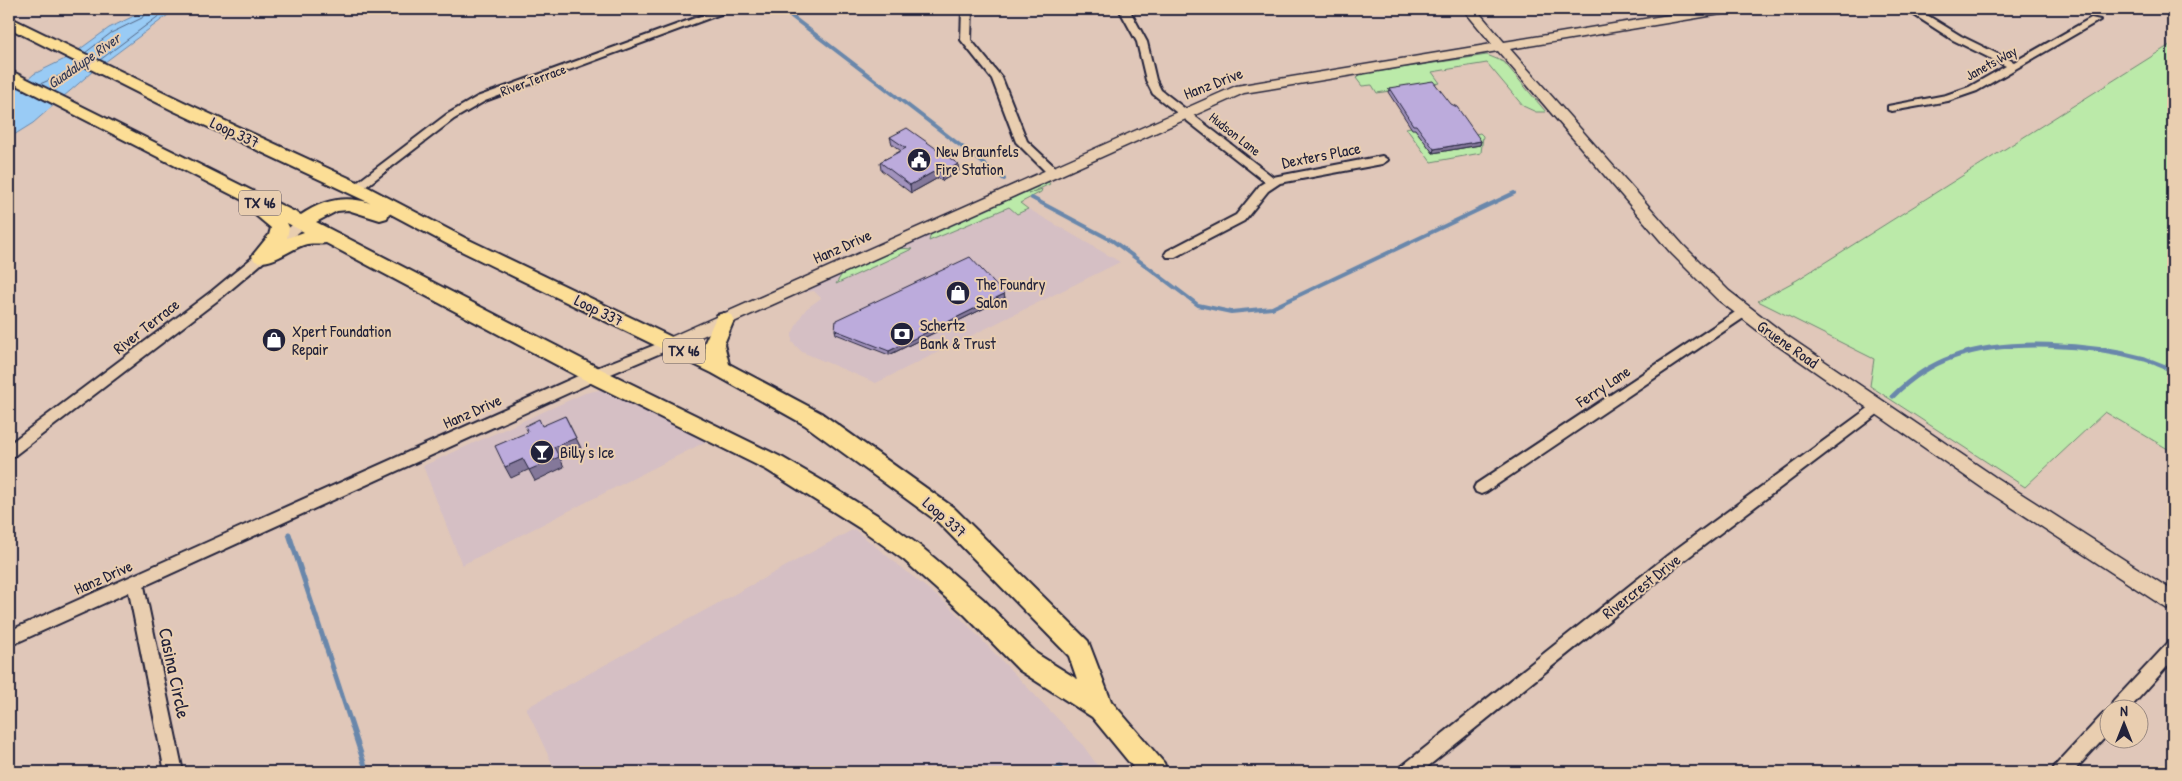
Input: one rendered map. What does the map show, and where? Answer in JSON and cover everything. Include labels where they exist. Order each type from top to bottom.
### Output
[{"type":"main road","name":"Loop 337","points":[[9,22],[178,106],[356,188],[472,249],[719,368],[813,419],[946,514],[1079,648],[1101,708]]},
{"type":"main road","name":"Loop 337","points":[[9,75],[326,237],[391,268],[594,375],[774,464],[869,522],[912,553],[974,607],[1028,662],[1101,708],[1154,772]]},
{"type":"main road","points":[[202,172],[201,182],[279,223],[278,237],[262,256]]},
{"type":"main road","points":[[301,224],[325,209],[347,203],[355,203],[446,246],[462,250],[472,249]]},
{"type":"main road","points":[[262,256],[304,238],[326,237]]},
{"type":"main road","points":[[719,368],[714,344],[724,320]]},
{"type":"street","name":"River Terrace","points":[[356,188],[450,117],[481,99],[729,9]]},
{"type":"street","points":[[967,9],[964,32],[966,40],[997,78],[1022,142],[1052,171]]},
{"type":"street","name":"Hudson Lane","points":[[1124,9],[1142,42],[1154,87],[1272,182]]},
{"type":"street","name":"Gruene Road","points":[[1469,9],[1677,249],[1743,312],[1988,482],[2173,602]]},
{"type":"street","name":"Hanz Drive","points":[[9,639],[594,375],[724,320],[1225,94],[1257,85],[1503,47],[1727,9]]},
{"type":"street","points":[[1910,9],[1957,38],[2014,66]]},
{"type":"street","name":"Janets Way","points":[[1892,108],[1961,94],[2095,20]]},
{"type":"street","name":"Dexters Place","points":[[1171,254],[1240,218],[1260,192],[1272,182],[1287,177],[1382,160]]},
{"type":"street","name":"River Terrace","points":[[9,452],[135,357],[301,224]]},
{"type":"street","name":"Ferry Lane","points":[[1481,488],[1556,440],[1743,312]]},
{"type":"street","name":"Rivercrest Drive","points":[[1408,772],[1673,560],[1878,406]]},
{"type":"street","name":"Casina Circle","points":[[135,582],[174,772]]},
{"type":"street","points":[[2128,698],[2173,649]]},
{"type":"street","points":[[2061,772],[2100,730]]},
{"type":"shaded area","points":[[1008,197],[1120,262],[876,383],[802,352],[792,342],[792,334],[801,316],[806,309],[821,298],[814,291],[798,293]]},
{"type":"shaded area","points":[[604,389],[707,441],[462,565],[423,466],[585,393]]},
{"type":"shaded area","points":[[854,529],[949,606],[1082,744],[1102,772],[556,772],[526,708]]},
{"type":"green space","points":[[2173,43],[2173,452],[2105,412],[2025,487],[1870,386],[1874,359],[1758,301],[1797,280]]},
{"type":"green space","points":[[1487,55],[1504,62],[1546,112],[1536,112],[1523,106],[1487,63],[1432,72],[1440,83],[1377,93],[1372,85],[1362,86],[1356,78],[1361,74]]},
{"type":"green space","points":[[1411,127],[1415,129],[1433,153],[1480,133],[1483,136],[1481,153],[1431,162],[1406,128]]},
{"type":"green space","points":[[1047,180],[1050,184],[1028,194],[1042,189],[1041,192],[1020,203],[1028,209],[1017,214],[1009,207],[929,241],[931,233]]},
{"type":"green space","points":[[899,248],[912,249],[836,284],[843,272]]},
{"type":"water","name":"Guadalupe River","points":[[144,9],[176,9],[93,71],[33,123],[9,138],[9,96],[34,74],[69,57],[109,28]]},
{"type":"building","points":[[1433,81],[1451,104],[1457,107],[1481,141],[1434,149],[1416,125],[1413,125],[1389,88]]},
{"type":"building","name":"New Braunfels Fire Station","points":[[907,128],[958,164],[941,174],[937,170],[910,185],[880,162],[906,148],[890,137]]},
{"type":"building","points":[[970,257],[1004,294],[889,351],[835,330],[836,320]]},
{"type":"building","points":[[565,416],[576,438],[554,447],[559,457],[529,470],[523,459],[505,467],[495,446],[528,432],[525,426],[539,419],[542,426]]},
{"type":"waterway","points":[[782,9],[1004,179]]},
{"type":"waterway","points":[[1032,198],[1113,241],[1198,305],[1231,312],[1272,308],[1514,193]]},
{"type":"waterway","points":[[1893,396],[1913,378],[1936,364],[1974,351],[1998,347],[2049,345],[2100,350],[2145,359],[2173,370]]},
{"type":"waterway","points":[[289,534],[367,772]]},
{"type":"waterway","points":[[1052,772],[1060,767]]},
{"type":"place","name":"New Braunfels Fire Station","points":[[919,160]]},
{"type":"place","name":"The Foundry Salon","points":[[958,293]]},
{"type":"place","name":"Schertz Bank & Trust","points":[[902,334]]},
{"type":"place","name":"Xpert Foundation Repair","points":[[274,340]]},
{"type":"place","name":"Billy's Ice","points":[[542,452]]}]
